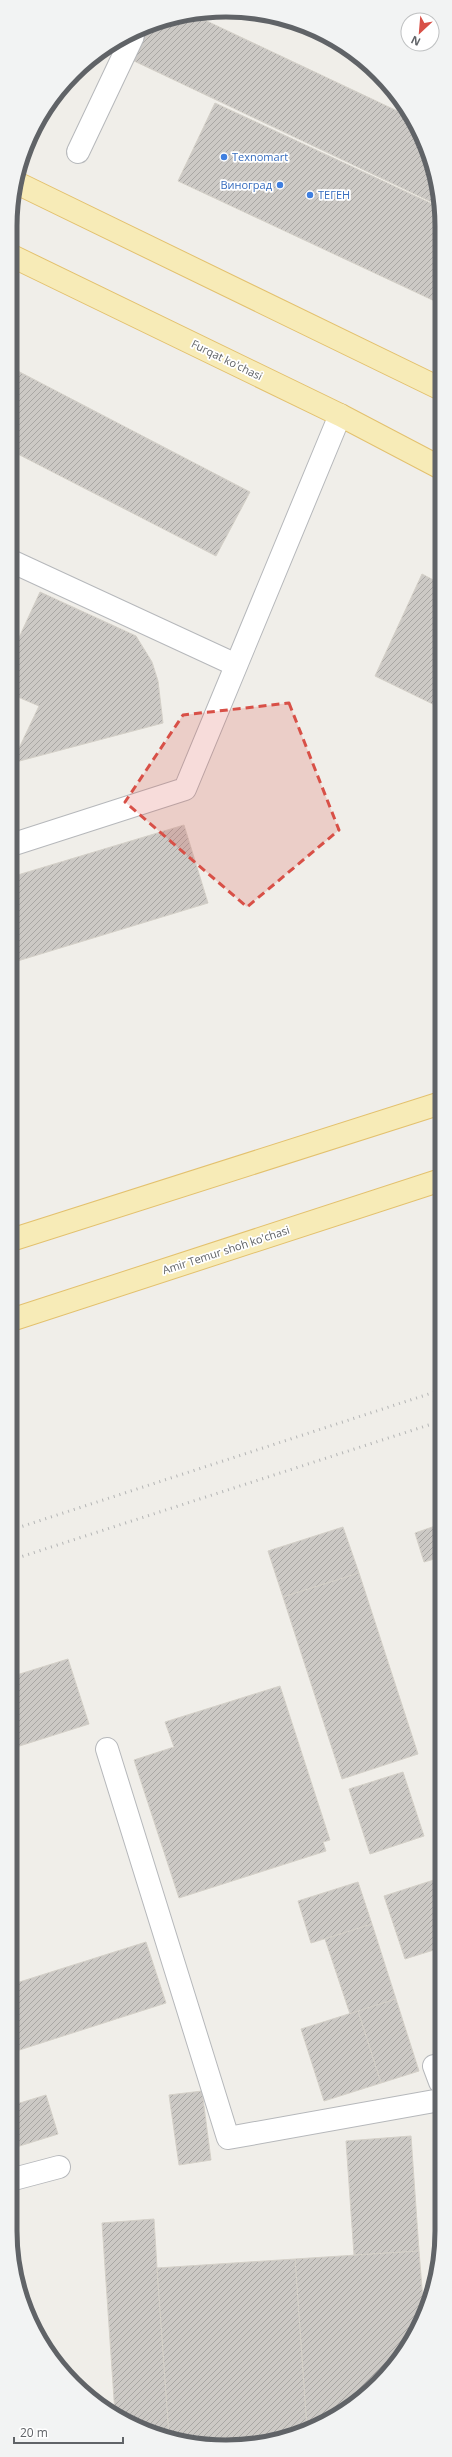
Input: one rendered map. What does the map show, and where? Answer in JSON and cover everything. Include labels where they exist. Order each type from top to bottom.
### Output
[{"type":"main road","points":[[21,185],[435,386]]},
{"type":"main road","name":"Furqat ko'chasi","points":[[17,258],[340,415],[435,465]]},
{"type":"main road","points":[[17,1238],[435,1105]]},
{"type":"main road","name":"Amir Temur shoh ko'chasi","points":[[17,1318],[435,1182]]},
{"type":"street","points":[[78,152],[131,41]]},
{"type":"street","points":[[17,843],[185,789],[340,415]]},
{"type":"street","points":[[17,563],[236,666]]},
{"type":"street","points":[[107,1749],[228,2138],[435,2101]]},
{"type":"street","points":[[17,2178],[59,2167]]},
{"type":"highlighted area","points":[[289,703],[339,830],[247,907],[125,802],[183,715]]},
{"type":"building","points":[[202,19],[402,113],[424,159],[431,185],[434,203],[132,60],[145,34],[172,24]]},
{"type":"building","name":"ТЕГЕН","points":[[215,103],[434,205],[435,301],[178,181]]},
{"type":"building","points":[[17,371],[250,492],[216,556],[17,454]]},
{"type":"building","points":[[422,574],[435,581],[435,705],[375,676]]},
{"type":"building","points":[[40,592],[136,636],[152,662],[158,681],[163,723],[17,762],[17,752],[39,706],[17,697],[17,642]]},
{"type":"building","points":[[184,825],[208,903],[17,961],[17,875]]},
{"type":"building","points":[[435,1526],[435,1559],[424,1562],[415,1533]]},
{"type":"building","points":[[343,1527],[359,1573],[283,1597],[268,1551]]},
{"type":"building","points":[[359,1573],[418,1754],[342,1779],[283,1597]]},
{"type":"building","points":[[68,1659],[89,1724],[17,1747],[17,1675]]},
{"type":"building","points":[[280,1686],[330,1840],[323,1842],[326,1851],[179,1898],[134,1760],[174,1747],[165,1722]]},
{"type":"building","points":[[403,1772],[424,1836],[370,1854],[349,1789]]},
{"type":"building","points":[[435,1880],[435,1950],[405,1959],[384,1896]]},
{"type":"building","points":[[358,1882],[372,1924],[311,1943],[298,1901]]},
{"type":"building","points":[[372,1924],[396,1999],[350,2014],[325,1939]]},
{"type":"building","points":[[146,1942],[166,2003],[17,2051],[17,1983]]},
{"type":"building","points":[[396,1999],[419,2071],[381,2083],[358,2011]]},
{"type":"building","points":[[358,2011],[381,2083],[324,2101],[301,2029]]},
{"type":"building","points":[[202,2091],[211,2160],[179,2165],[169,2095]]},
{"type":"building","points":[[46,2095],[58,2134],[17,2147],[17,2104]]},
{"type":"building","points":[[411,2136],[419,2251],[354,2255],[346,2141]]},
{"type":"building","points":[[154,2219],[169,2432],[146,2424],[115,2408],[102,2223]]},
{"type":"building","points":[[419,2251],[423,2301],[407,2336],[392,2358],[374,2379],[342,2405],[307,2424],[295,2259]]},
{"type":"building","points":[[295,2259],[307,2424],[280,2433],[240,2440],[212,2440],[169,2432],[157,2268]]},
{"type":"railway","points":[[17,1528],[435,1392]]},
{"type":"railway","points":[[17,1558],[435,1423]]},
{"type":"place","name":"Texnomart","points":[[224,157]]},
{"type":"place","name":"Виноград","points":[[280,185]]},
{"type":"place","name":"ТЕГЕН","points":[[310,195]]}]
